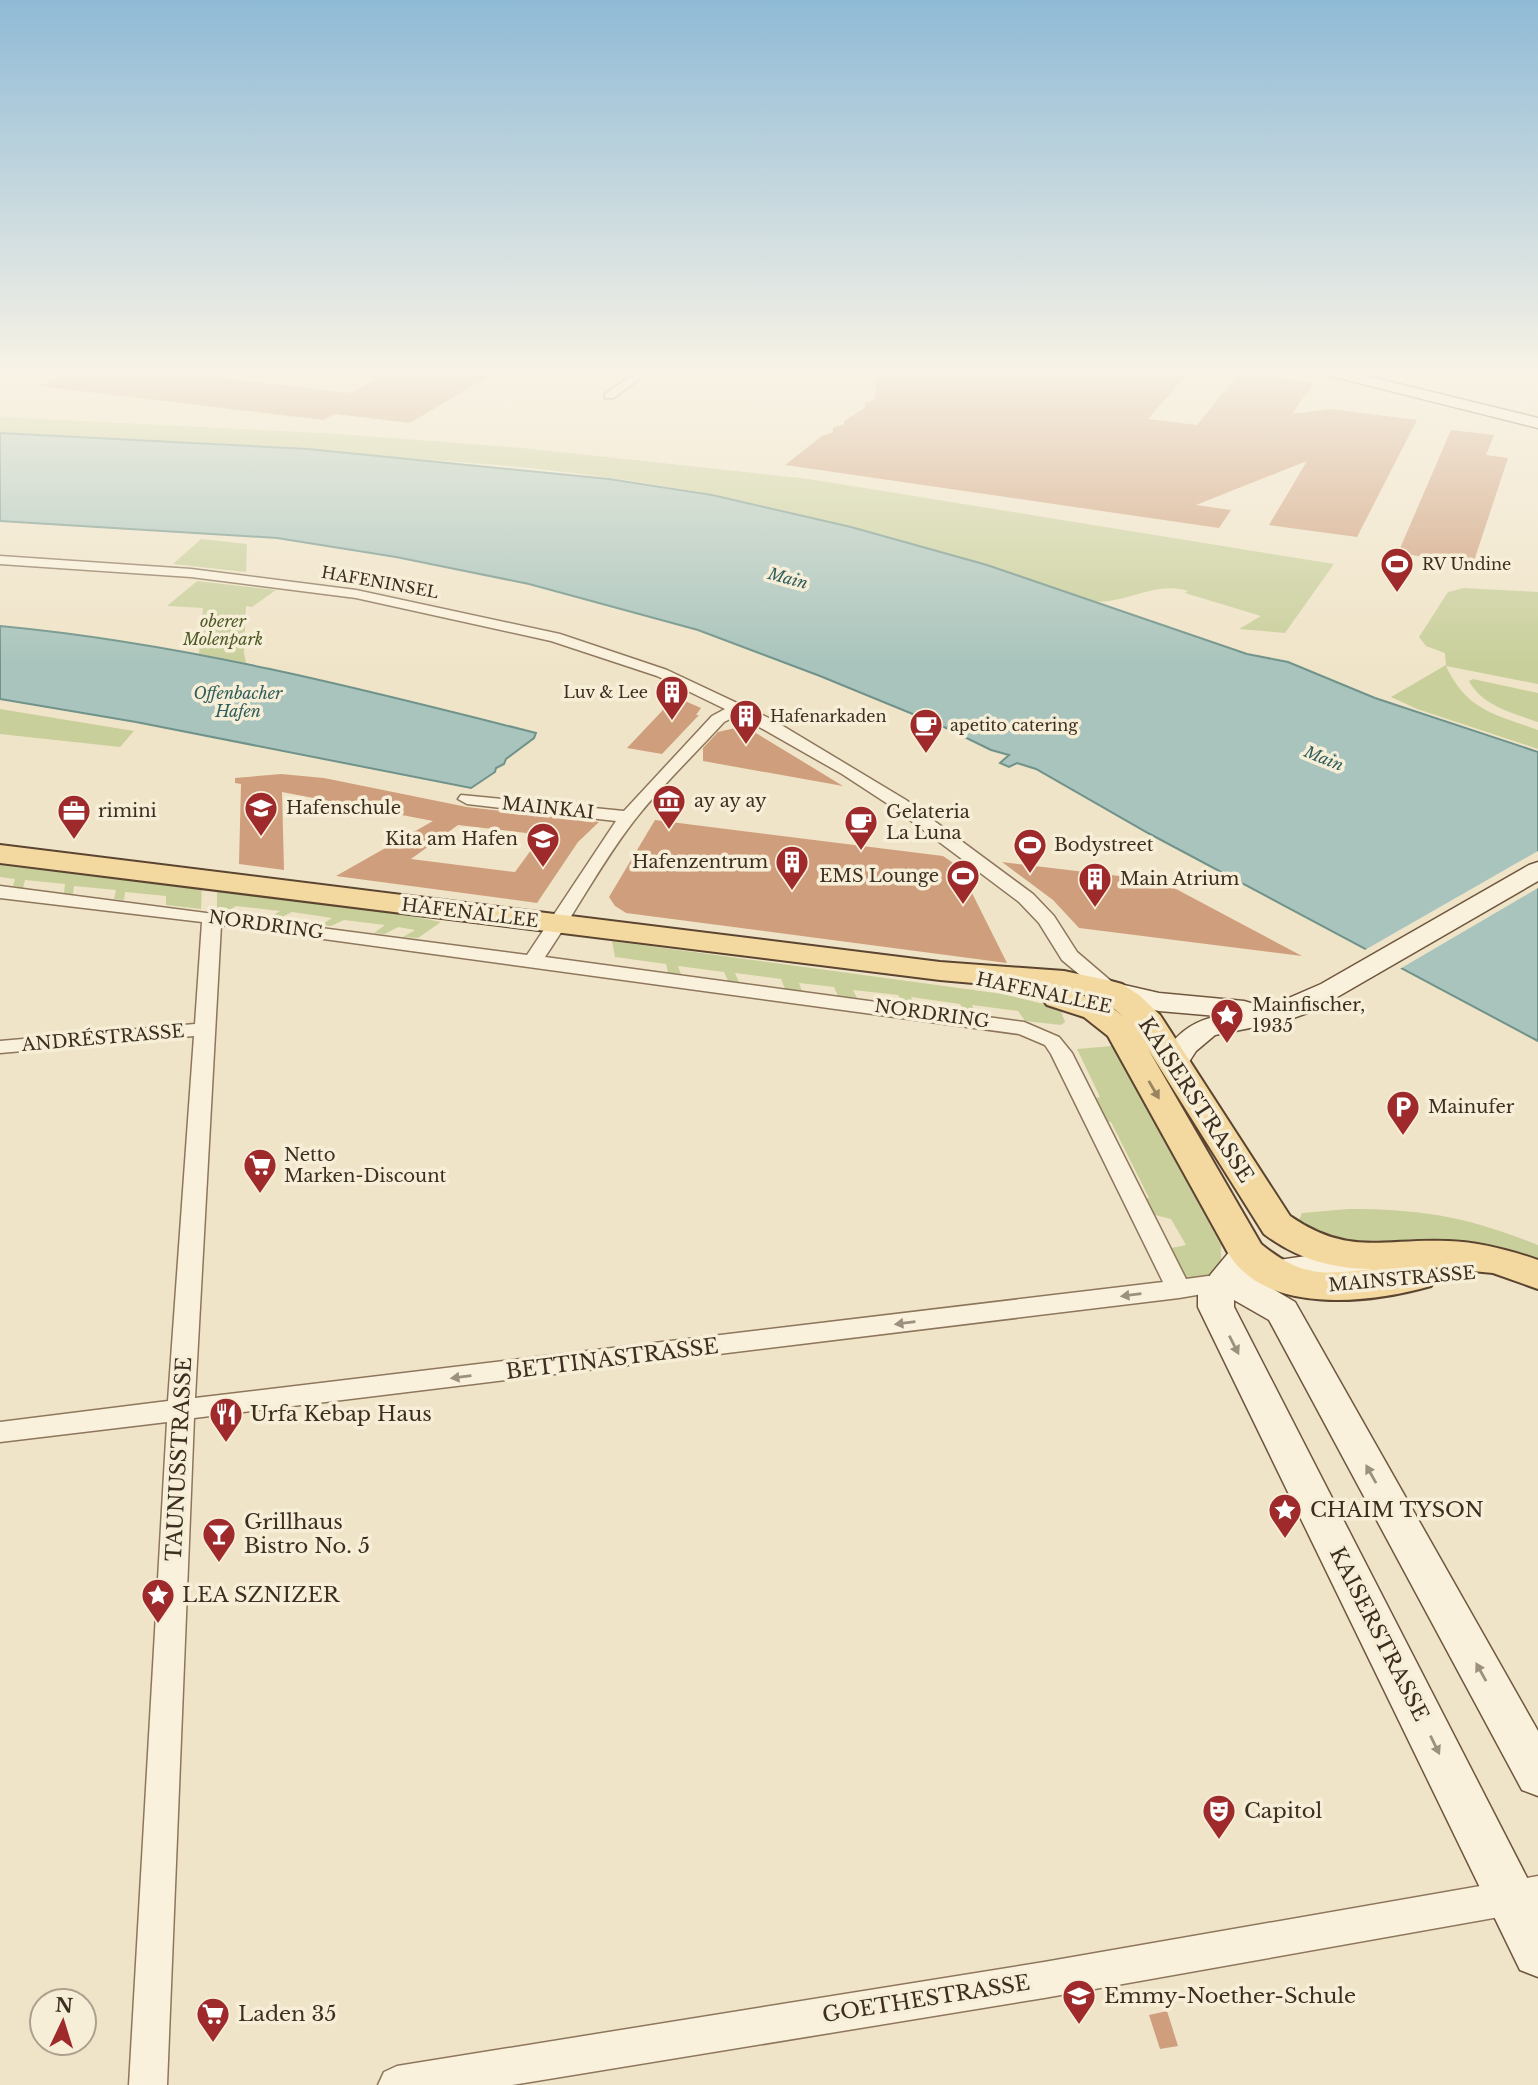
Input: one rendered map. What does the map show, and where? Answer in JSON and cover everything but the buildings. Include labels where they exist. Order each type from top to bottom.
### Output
[{"type":"main road","name":"HAFENALLEE","points":[[0,854],[940,971],[1097,998]]},
{"type":"main road","name":"KAISERSTRASSE","points":[[1097,998],[1107,1017],[1290,1009],[1347,981],[1538,870]]},
{"type":"main road","name":"HAFENALLEE","points":[[940,971],[1039,978],[1139,1015],[1233,1021]]},
{"type":"main road","points":[[1174,1062],[1190,1037],[1233,1021],[1260,1019],[1290,1009]]},
{"type":"main road","name":"KAISERSTRASSE","points":[[1139,1015],[1174,1062],[1290,1250],[1268,1279],[1214,1299],[1221,1318],[1524,1895],[1538,1952]]},
{"type":"main road","name":"KAISERSTRASSE","points":[[1139,1015],[1268,1279],[1538,1775]]},
{"type":"main road","name":"MAINSTRASSE","points":[[1276,1225],[1297,1239],[1323,1250],[1377,1258]]},
{"type":"main road","name":"MAINSTRASSE","points":[[1268,1279],[1377,1258],[1414,1254],[1467,1255],[1513,1264],[1538,1277]]},
{"type":"main road","name":"MAINSTRASSE","points":[[1268,1279],[1327,1287],[1467,1271],[1538,1277]]},
{"type":"street","name":"HAFENINSEL","points":[[0,560],[227,577],[309,587],[424,607],[555,637],[670,676],[738,709],[860,777],[967,851],[1039,910],[1097,998]]},
{"type":"street","points":[[533,961],[590,870],[628,817],[718,719],[738,709]]},
{"type":"street","name":"MAINKAI","points":[[467,799],[628,817]]},
{"type":"street","name":"NORDRING","points":[[0,892],[1003,1024],[1034,1032],[1052,1041],[1061,1053],[1180,1289]]},
{"type":"street","name":"TAUNUSSTRASSE","points":[[148,2085],[181,1411],[212,918]]},
{"type":"street","points":[[1039,978],[1055,970],[1069,956]]},
{"type":"street","name":"ANDRÉSTRASSE","points":[[0,1047],[206,1029]]},
{"type":"street","name":"BETTINASTRASSE","points":[[0,1432],[1268,1279]]},
{"type":"street","name":"GOETHESTRASSE","points":[[397,2085],[1044,1980],[1524,1895]]},
{"type":"green space","points":[[529,468],[710,468],[809,479],[1334,564],[1285,633],[1239,629],[1261,616],[1176,588],[1104,602],[1093,601],[984,564],[816,518],[713,495]]},
{"type":"green space","points":[[201,539],[247,544],[246,572],[173,564]]},
{"type":"green space","name":"oberer Molenpark","points":[[197,581],[276,590],[252,607],[246,606],[246,663],[199,654],[203,608],[167,606]]},
{"type":"green space","points":[[1464,588],[1538,592],[1538,684],[1446,666],[1463,693],[1473,702],[1496,715],[1538,730],[1538,749],[1417,709],[1391,697],[1446,665],[1445,653],[1426,646],[1419,637],[1448,592]]},
{"type":"green space","points":[[1473,679],[1538,693],[1538,722],[1490,703],[1475,690],[1469,681]]},
{"type":"green space","points":[[0,709],[134,731],[120,747],[0,734]]},
{"type":"green space","points":[[0,862],[202,885],[201,909],[166,905],[166,896],[125,892],[124,900],[114,899],[116,890],[74,886],[73,894],[64,893],[65,884],[25,880],[23,888],[13,886],[15,879],[0,877]]},
{"type":"green space","points":[[217,887],[372,908],[441,922],[418,938],[403,937],[415,930],[398,927],[385,934],[374,933],[385,925],[344,920],[331,926],[321,925],[332,918],[292,912],[278,919],[269,918],[280,911],[236,906],[227,912],[217,911]]},
{"type":"green space","points":[[612,941],[1003,994],[1060,1008],[1065,1022],[1061,1025],[1025,1021],[1018,1011],[972,1005],[976,1015],[965,1013],[960,1004],[911,997],[915,1006],[903,1004],[898,995],[853,990],[857,998],[838,996],[834,987],[799,983],[802,991],[785,989],[781,979],[735,973],[739,982],[728,981],[724,972],[678,966],[681,974],[668,973],[666,964],[615,957]]},
{"type":"green space","points":[[1112,1046],[1221,1245],[1221,1264],[1211,1276],[1184,1283],[1166,1249],[1186,1245],[1171,1219],[1147,1213],[1141,1199],[1149,1198],[1111,1122],[1101,1123],[1090,1099],[1100,1097],[1077,1049]]},
{"type":"green space","points":[[1348,1209],[1423,1213],[1467,1221],[1538,1245],[1538,1266],[1503,1250],[1470,1242],[1343,1246],[1296,1227],[1302,1213]]},
{"type":"water","name":"Main","points":[[0,468],[502,468],[609,479],[712,495],[851,527],[987,565],[1247,654],[1288,662],[1375,698],[1538,752],[1538,1041],[1148,833],[1036,769],[1017,763],[1009,767],[1000,763],[1009,755],[991,750],[942,726],[820,676],[698,630],[529,584],[396,557],[277,538],[0,521]]},
{"type":"water","name":"Offenbacher Hafen","points":[[0,626],[203,655],[337,684],[536,733],[534,738],[506,759],[495,772],[471,788],[136,722],[0,699]]},
{"type":"pier","points":[[1538,851],[1538,888],[1398,970],[1363,951]]},
{"type":"place","name":"RV Undine","points":[[1397,594]]},
{"type":"place","name":"Luv & Lee","points":[[672,722]]},
{"type":"place","name":"Hafenarkaden","points":[[746,746]]},
{"type":"place","name":"apetito catering","points":[[926,755]]},
{"type":"place","name":"ay ay ay","points":[[669,831]]},
{"type":"place","name":"Hafenschule","points":[[261,838]]},
{"type":"place","name":"rimini","points":[[74,841]]},
{"type":"place","name":"Gelateria La Luna","points":[[861,852]]},
{"type":"place","name":"Kita am Hafen","points":[[543,869]]},
{"type":"place","name":"Bodystreet","points":[[1030,875]]},
{"type":"place","name":"Hafenzentrum","points":[[792,892]]},
{"type":"place","name":"EMS Lounge","points":[[963,906]]},
{"type":"place","name":"Main Atrium","points":[[1095,909]]},
{"type":"place","name":"Mainfischer, 1935","points":[[1227,1045]]},
{"type":"place","name":"Mainufer","points":[[1403,1137]]},
{"type":"place","name":"Netto Marken-Discount","points":[[260,1195]]},
{"type":"place","name":"Urfa Kebap Haus","points":[[226,1444]]},
{"type":"place","name":"CHAIM TYSON","points":[[1285,1540]]},
{"type":"place","name":"Grillhaus Bistro No. 5","points":[[219,1564]]},
{"type":"place","name":"LEA SZNIZER","points":[[158,1625]]},
{"type":"place","name":"Capitol","points":[[1219,1841]]},
{"type":"place","name":"Emmy-Noether-Schule","points":[[1079,2026]]},
{"type":"place","name":"Laden 35","points":[[213,2044]]}]
